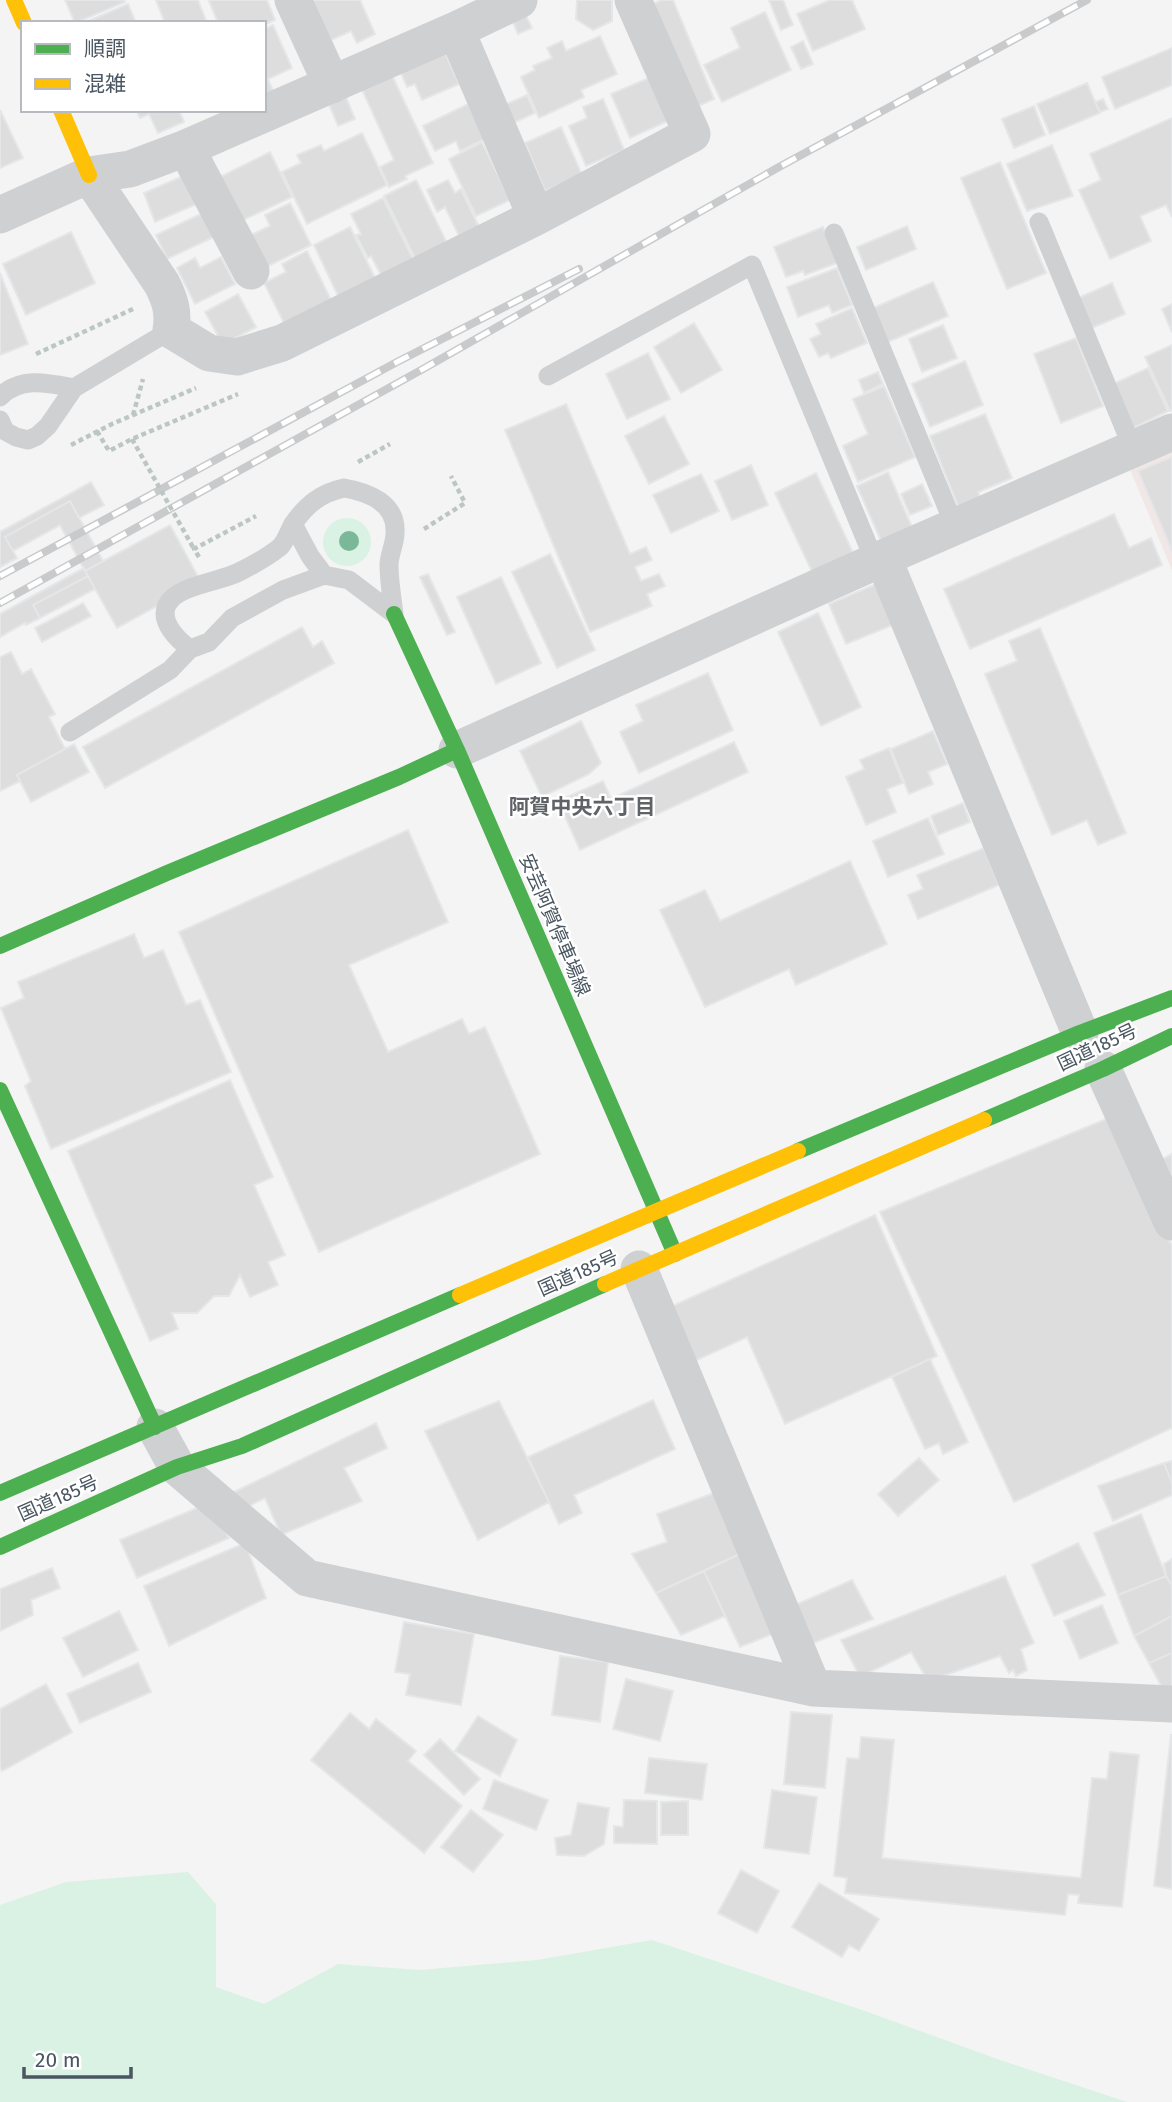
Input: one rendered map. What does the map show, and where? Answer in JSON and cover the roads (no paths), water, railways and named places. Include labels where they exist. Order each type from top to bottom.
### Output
[{"type":"main road","points":[[14,0],[23,21]]},
{"type":"main road","points":[[62,112],[89,175]]},
{"type":"main road","name":"安芸阿賀停車場線","points":[[394,614],[457,750],[675,1254]]},
{"type":"main road","points":[[0,946],[167,873],[399,778],[457,750]]},
{"type":"main road","name":"国道185号","points":[[0,1493],[655,1211],[1080,1033],[1172,998]]},
{"type":"main road","name":"国道185号","points":[[0,1547],[177,1467],[242,1446],[639,1269],[1103,1069],[1172,1036]]},
{"type":"main road","points":[[0,1090],[155,1427]]},
{"type":"street","points":[[293,0],[332,85]]},
{"type":"street","points":[[0,215],[89,175],[130,169],[186,148],[519,0]]},
{"type":"street","points":[[89,175],[162,284],[171,302],[171,330],[209,353],[237,357],[282,343],[536,216],[692,134],[633,0]]},
{"type":"street","points":[[456,30],[536,216]]},
{"type":"street","points":[[186,148],[251,271]]},
{"type":"street","points":[[457,750],[879,560],[1172,432]]},
{"type":"street","points":[[879,560],[1080,1033]]},
{"type":"street","points":[[1103,1069],[1172,1222]]},
{"type":"street","points":[[639,1269],[813,1688]]},
{"type":"street","points":[[155,1427],[177,1467],[307,1578],[813,1688],[1172,1704]]},
{"type":"lane","points":[[1039,222],[1133,449]]},
{"type":"lane","points":[[834,233],[955,527]]},
{"type":"lane","points":[[548,376],[752,265],[879,560]]},
{"type":"lane","points":[[0,420],[5,430],[28,440],[48,426],[74,388],[171,330]]},
{"type":"lane","points":[[0,397],[16,384],[51,384],[74,388]]},
{"type":"lane","points":[[190,649],[178,640],[169,626],[165,614],[168,603],[177,594],[238,573],[281,546],[293,524],[311,502],[328,491],[344,488],[365,491],[383,503],[392,517],[396,532],[389,564],[394,614]]},
{"type":"lane","points":[[293,524],[324,575]]},
{"type":"lane","points":[[70,732],[170,670],[190,649],[209,642],[232,618],[283,590],[324,575],[349,580],[394,614]]},
{"type":"railway","points":[[0,603],[423,369],[779,167],[1087,0]]},
{"type":"railway","points":[[0,576],[397,362],[579,269]]},
{"type":"district","name":"阿賀中央六丁目","points":[[582,807]]}]
